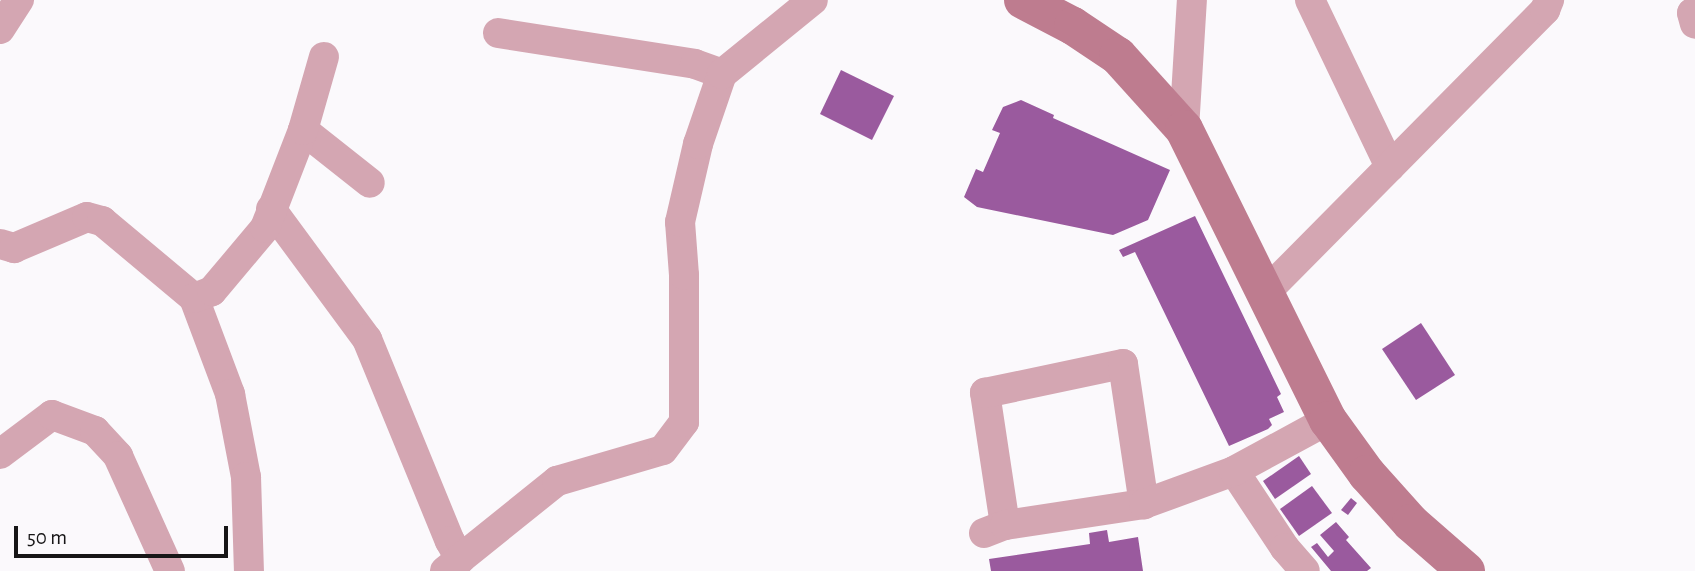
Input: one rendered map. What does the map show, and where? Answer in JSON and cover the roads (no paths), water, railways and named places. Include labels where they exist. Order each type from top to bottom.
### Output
[{"type":"street","points":[[0,29],[19,0]]},
{"type":"street","points":[[453,565],[557,481],[663,450],[684,422],[684,275],[680,222],[698,144],[722,74],[813,0]]},
{"type":"street","points":[[1023,0],[1073,26],[1118,56],[1184,129],[1328,420],[1367,474],[1402,513],[1466,571]]},
{"type":"street","points":[[1184,129],[1192,0]]},
{"type":"street","points":[[1310,0],[1390,167]]},
{"type":"street","points":[[1264,294],[1545,10],[1549,0]]},
{"type":"street","points":[[1695,12],[1692,13],[1695,24]]},
{"type":"street","points":[[498,33],[695,64],[722,74]]},
{"type":"street","points":[[194,298],[212,290],[265,228],[303,130],[324,57]]},
{"type":"street","points":[[303,130],[370,183]]},
{"type":"street","points":[[271,209],[367,339],[450,541],[453,565]]},
{"type":"street","points":[[0,244],[14,248],[87,217],[102,221],[194,298],[230,394],[246,477],[249,571]]},
{"type":"street","points":[[1144,504],[1124,364],[985,393],[995,529],[1144,504],[1234,471],[1328,420]]},
{"type":"street","points":[[0,454],[51,415],[95,431],[118,456],[165,569]]},
{"type":"street","points":[[1234,471],[1285,548],[1305,571]]}]
